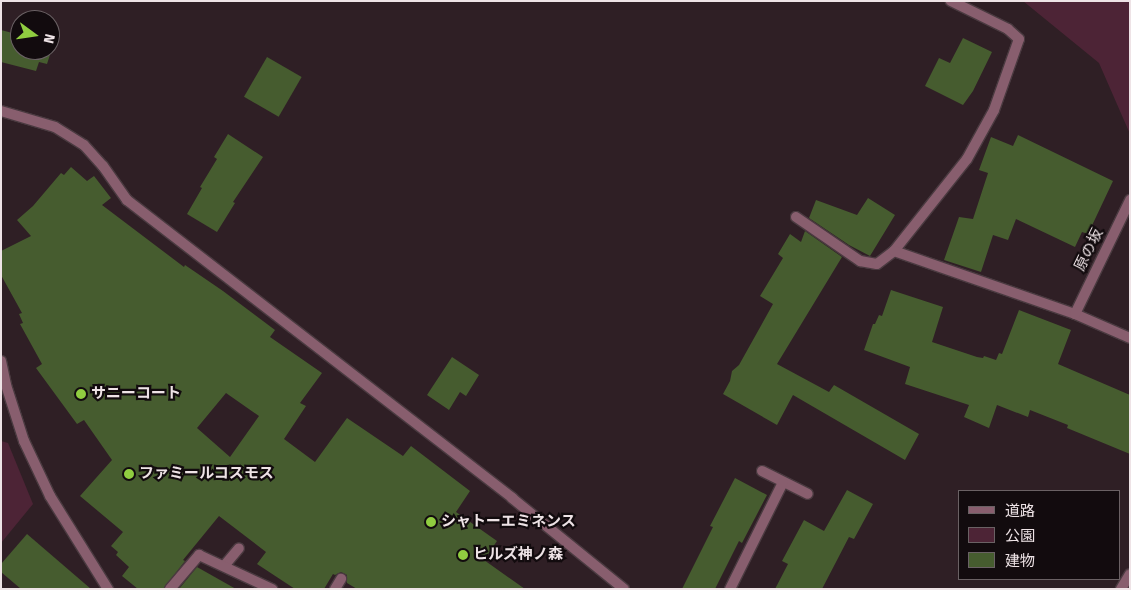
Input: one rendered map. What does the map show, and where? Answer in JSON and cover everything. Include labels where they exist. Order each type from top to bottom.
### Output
[{"type":"street","points":[[796,217],[860,261],[877,264],[894,251],[967,159],[994,110],[1019,39],[1008,29],[951,1]]},
{"type":"street","points":[[1,111],[55,127],[84,145],[103,166],[127,200],[512,498],[624,589]]},
{"type":"street","name":"原の坂","points":[[1075,314],[1130,200]]},
{"type":"street","points":[[894,251],[1075,314],[1130,338]]},
{"type":"street","points":[[1,361],[24,441],[50,496],[108,589]]},
{"type":"street","points":[[762,471],[808,494]]},
{"type":"street","points":[[730,589],[783,482]]},
{"type":"street","points":[[224,566],[239,548]]},
{"type":"street","points":[[170,589],[199,554],[272,589]]},
{"type":"street","points":[[1121,589],[1130,574]]},
{"type":"street","points":[[335,589],[341,579]]},
{"type":"green space","points":[[1023,1],[1130,1],[1130,134],[1099,63]]},
{"type":"green space","points":[[1,441],[8,443],[33,504],[1,543]]},
{"type":"building","points":[[1,30],[10,32],[10,60],[48,60],[47,64],[39,62],[36,71],[1,62]]},
{"type":"building","points":[[963,38],[992,52],[973,91],[963,105],[925,86],[939,58],[950,63]]},
{"type":"building","points":[[267,57],[302,77],[279,117],[244,97]]},
{"type":"building","points":[[228,134],[263,157],[233,202],[235,203],[217,232],[187,214],[202,188],[200,187],[217,159],[214,157]]},
{"type":"building","points":[[1018,135],[1113,181],[1088,234],[1082,232],[1075,247],[1016,219],[1008,240],[993,235],[981,272],[944,260],[959,217],[973,219],[988,173],[979,170],[991,137],[1013,146]]},
{"type":"building","points":[[71,167],[87,181],[94,176],[111,198],[102,205],[184,267],[185,265],[223,291],[275,330],[270,337],[322,373],[300,403],[306,406],[284,439],[315,462],[347,418],[403,456],[411,446],[470,491],[456,512],[497,541],[484,560],[525,589],[357,589],[347,583],[347,575],[341,572],[333,574],[324,589],[295,589],[257,564],[266,552],[219,516],[183,560],[185,561],[163,589],[138,589],[122,576],[129,567],[116,555],[118,552],[111,546],[123,532],[80,496],[112,460],[84,420],[77,424],[36,368],[42,364],[20,324],[23,323],[19,314],[22,313],[1,275],[1,251],[31,236],[17,220],[33,206],[61,173],[64,175]],"holes":[[[226,393],[259,416],[230,457],[197,428]]]},
{"type":"building","points":[[868,198],[895,215],[870,256],[849,245],[809,218],[816,200],[857,215]]},
{"type":"building","points":[[805,231],[842,257],[777,364],[829,392],[834,385],[919,434],[905,460],[793,395],[777,425],[723,394],[730,381],[732,371],[739,365],[773,304],[760,296],[783,258],[778,254],[790,234],[801,242]]},
{"type":"building","points":[[891,290],[943,307],[932,342],[977,357],[983,358],[984,356],[996,360],[999,353],[1002,354],[1019,310],[1071,330],[1058,364],[1130,395],[1130,454],[1067,428],[1068,425],[1030,410],[1028,417],[997,405],[989,428],[964,417],[969,405],[905,384],[910,367],[864,350],[873,324],[875,324],[879,315],[882,316]]},
{"type":"building","points":[[452,357],[479,375],[466,396],[460,392],[449,410],[427,395]]},
{"type":"building","points":[[735,478],[767,495],[742,543],[739,541],[715,589],[682,589],[713,527],[710,526]]},
{"type":"building","points":[[847,490],[873,504],[854,539],[849,537],[822,589],[775,589],[788,564],[782,561],[804,520],[824,531]]},
{"type":"building","points":[[27,534],[91,589],[21,589],[1,572],[1,564]]},
{"type":"building","points":[[197,567],[236,589],[179,589]]},
{"type":"place","name":"サニーコート","points":[[81,394]]},
{"type":"place","name":"ファミールコスモス","points":[[129,474]]},
{"type":"place","name":"シャトーエミネンス","points":[[431,522]]},
{"type":"place","name":"ヒルズ神ノ森","points":[[463,555]]}]
